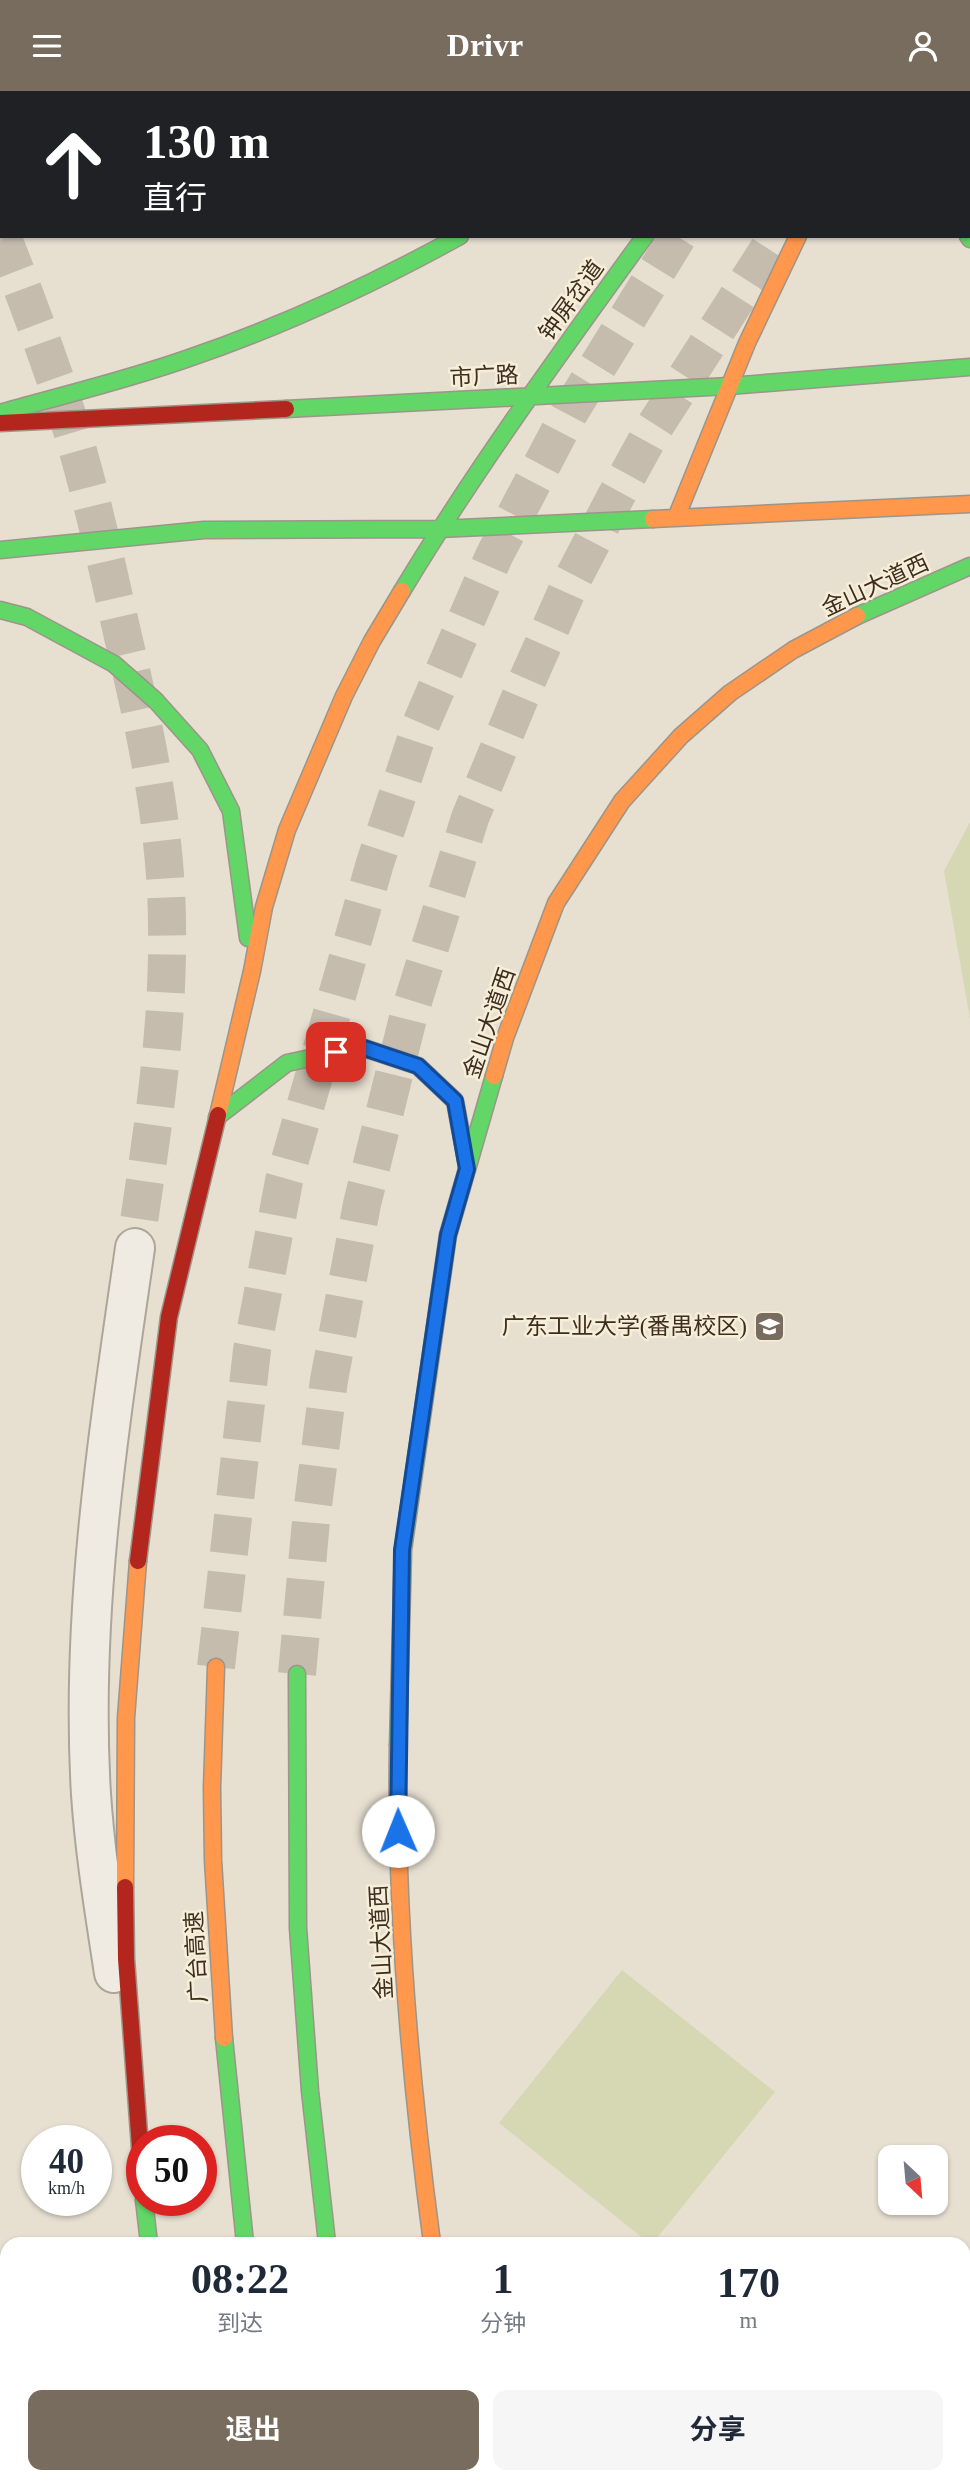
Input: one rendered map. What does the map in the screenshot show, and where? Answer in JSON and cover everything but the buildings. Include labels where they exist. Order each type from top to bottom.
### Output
[{"type":"main road","points":[[0,413],[149,371],[251,335],[410,265],[457,238]]},
{"type":"main road","name":"钟屏岔道","points":[[439,529],[528,397],[644,238]]},
{"type":"main road","points":[[676,518],[729,386],[796,238]]},
{"type":"main road","name":"市广路","points":[[0,423],[729,386],[970,367]]},
{"type":"main road","points":[[0,549],[204,530],[439,529],[970,503]]},
{"type":"main road","points":[[137,2123],[126,1959],[127,1719],[141,1526],[169,1317],[268,894],[287,830],[313,765],[372,641],[439,529]]},
{"type":"main road","name":"金山大道西","points":[[431,2237],[416,2132],[397,1807],[402,1550],[448,1235],[505,1038],[556,903],[622,801],[681,736],[730,693],[793,650],[876,606],[970,566]]},
{"type":"main road","points":[[0,610],[27,617],[114,664],[156,701],[201,750],[231,811],[252,971]]},
{"type":"main road","points":[[217,1117],[287,1063],[361,1047],[418,1066],[455,1101],[467,1169]]},
{"type":"main road","name":"广台高速","points":[[216,1667],[212,1805],[216,1909],[223,2039],[244,2237]]},
{"type":"main road","points":[[297,1674],[298,1928],[310,2091],[326,2237]]},
{"type":"main road","points":[[146,2216],[148,2237]]},
{"type":"street","points":[[135,1248],[100,1517],[92,1600],[89,1684],[91,1795],[106,1921],[137,2123]]},
{"type":"green space","points":[[970,822],[970,1019],[944,871]]},
{"type":"green space","points":[[622,1970],[775,2092],[658,2237],[642,2237],[499,2123]]},
{"type":"tunnel","points":[[3,238],[64,405],[81,463],[140,710],[159,816],[166,887],[165,1004],[158,1086],[135,1248]]},
{"type":"tunnel","points":[[216,1667],[252,1350],[284,1181],[375,863],[421,724],[494,556],[569,413],[677,238]]},
{"type":"tunnel","points":[[297,1674],[311,1521],[329,1380],[362,1204],[408,1018],[470,818],[570,584],[615,498],[653,429],[776,238]]},
{"type":"traffic: fast","points":[[0,413],[142,373],[259,332],[361,287],[456,238]]},
{"type":"traffic: fast","points":[[402,591],[489,455],[644,238]]},
{"type":"traffic: fast","points":[[286,409],[729,386],[970,367]]},
{"type":"traffic: fast","points":[[0,550],[204,530],[439,529],[653,519]]},
{"type":"traffic: fast","points":[[857,616],[970,566]]},
{"type":"traffic: fast","points":[[0,610],[27,617],[114,664],[156,701],[200,750],[231,811],[248,938]]},
{"type":"traffic: fast","points":[[217,1117],[287,1063],[361,1047],[418,1066],[455,1101],[466,1160]]},
{"type":"traffic: fast","points":[[398,1745],[403,1550],[448,1235],[494,1076]]},
{"type":"traffic: fast","points":[[297,1674],[298,1928],[310,2091],[326,2237]]},
{"type":"traffic: fast","points":[[224,2038],[244,2237]]},
{"type":"traffic: fast","points":[[146,2216],[148,2237]]},
{"type":"traffic: slow","points":[[676,518],[747,343],[797,238]]},
{"type":"traffic: slow","points":[[653,519],[970,504]]},
{"type":"traffic: slow","points":[[218,1115],[252,971],[264,907],[287,830],[344,696],[402,591]]},
{"type":"traffic: slow","points":[[494,1076],[505,1038],[556,903],[622,801],[681,736],[730,693],[793,650],[857,616]]},
{"type":"traffic: slow","points":[[125,1887],[126,1718],[138,1561]]},
{"type":"traffic: slow","points":[[216,1667],[212,1788],[213,1860],[224,2038]]},
{"type":"traffic: slow","points":[[398,1745],[399,1870],[406,1994],[431,2237]]},
{"type":"traffic: jam","points":[[0,423],[286,409]]},
{"type":"traffic: jam","points":[[138,1561],[169,1317],[218,1115]]},
{"type":"traffic: jam","points":[[125,1887],[126,1959],[138,2125]]},
{"type":"place","name":"广东工业大学(番禺校区)","points":[[770,1326]]},
{"type":"route","points":[[336,1052],[361,1047],[418,1066],[455,1101],[467,1169],[448,1235],[402,1550],[398,1831]]}]
